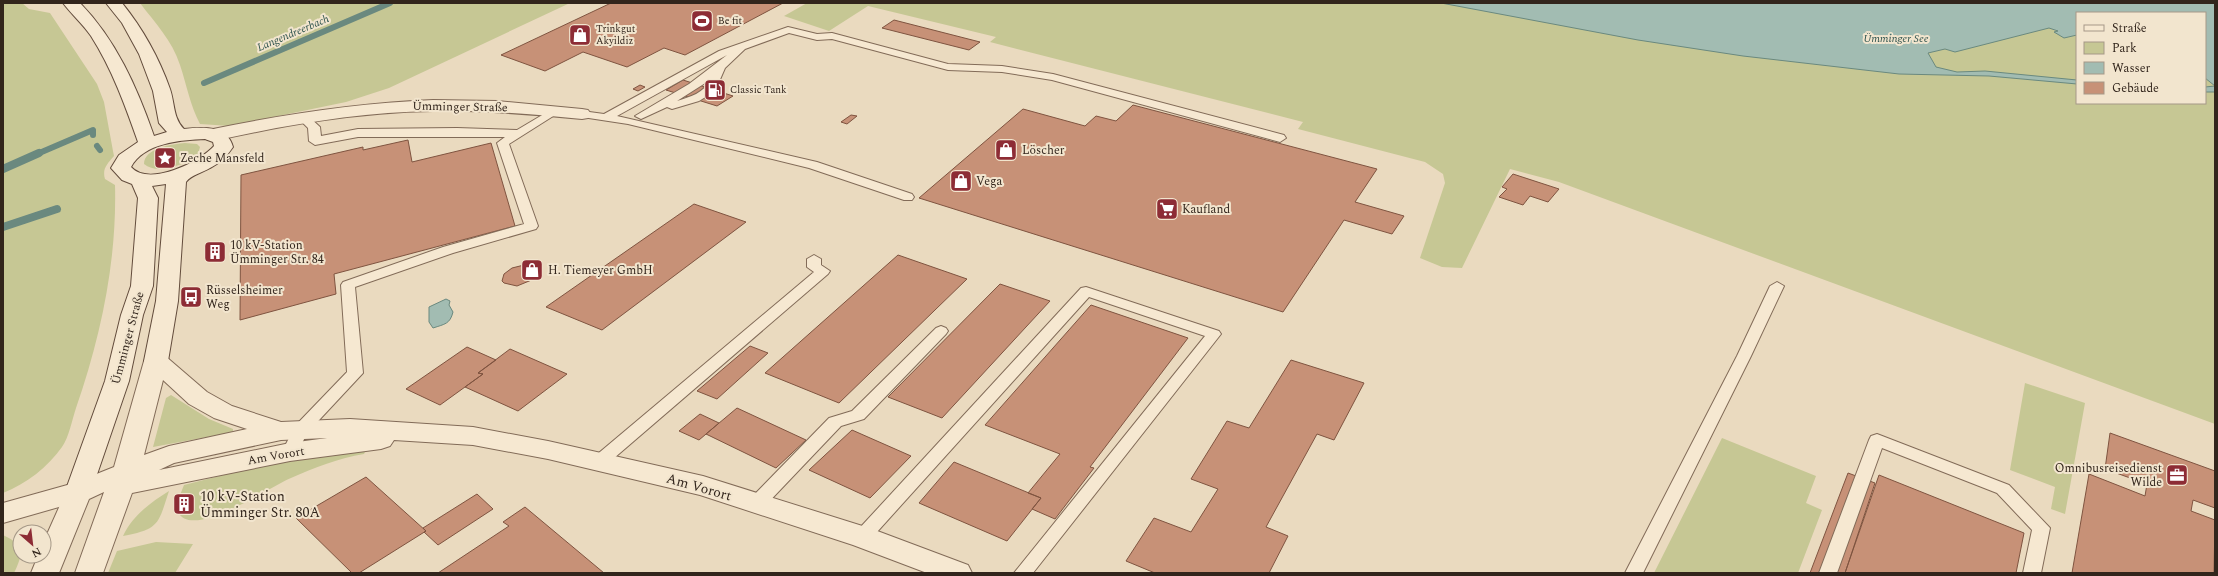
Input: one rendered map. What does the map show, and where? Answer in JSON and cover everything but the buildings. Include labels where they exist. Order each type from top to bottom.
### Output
[{"type":"main road","points":[[71,3],[83,14],[123,78],[148,144]]},
{"type":"main road","points":[[114,3],[129,22],[147,54],[162,91],[168,123],[180,135]]},
{"type":"main road","name":"Ümminger Straße","points":[[218,141],[213,159],[182,174],[158,179],[140,180],[124,174],[121,168],[123,163],[131,154],[148,144],[180,135],[218,141],[306,120],[338,114],[393,107],[437,105],[554,111],[582,114]]},
{"type":"main road","points":[[89,573],[123,479],[156,361],[167,301],[176,182],[182,174]]},
{"type":"main road","name":"Ümminger Straße","points":[[45,573],[78,492],[117,381],[132,315],[142,286],[148,198],[140,180]]},
{"type":"main road","name":"Am Vorort","points":[[156,361],[198,398],[223,412],[291,438]]},
{"type":"main road","name":"Am Vorort","points":[[123,479],[161,479],[291,438],[432,434],[473,436],[600,461],[703,486],[862,537],[958,573]]},
{"type":"main road","points":[[3,513],[123,479]]},
{"type":"lane","points":[[607,117],[723,53],[788,30],[817,37],[832,36],[948,67],[1002,69],[1053,77],[1280,138]]},
{"type":"lane","points":[[628,121],[695,99],[711,89],[720,69],[743,46]]},
{"type":"lane","points":[[291,438],[355,373],[350,339],[348,285],[448,250],[531,226],[503,143],[520,134],[554,111]]},
{"type":"lane","points":[[582,114],[628,121],[813,165],[908,196]]},
{"type":"lane","points":[[306,120],[314,127],[315,141],[358,133],[457,132],[520,134]]},
{"type":"lane","points":[[600,461],[714,362],[823,271],[814,267],[814,259]]},
{"type":"lane","points":[[1634,573],[1744,356],[1777,286]]},
{"type":"lane","points":[[862,537],[1086,291],[1214,334],[1023,573]]},
{"type":"lane","points":[[756,504],[835,422],[858,415],[941,331]]},
{"type":"lane","points":[[1828,573],[1877,440],[2003,489],[2041,528],[2032,573]]},
{"type":"green space","points":[[3,3],[22,3],[29,9],[50,13],[97,84],[104,102],[114,156],[106,167],[104,175],[105,179],[115,185],[115,213],[110,270],[100,326],[85,381],[64,443],[50,461],[36,474],[20,485],[3,493]]},
{"type":"green space","points":[[140,3],[570,3],[389,88],[346,102],[230,126],[200,124],[191,103],[177,56],[163,32]]},
{"type":"green space","points":[[807,3],[2215,3],[2215,424],[1559,182],[1510,169],[1462,268],[1442,267],[1420,258],[1445,183],[1443,174],[1425,162],[1298,129],[1303,122],[990,42],[996,37],[868,6],[829,31],[784,16]]},
{"type":"green space","points":[[174,144],[197,144],[200,147],[198,154],[180,165],[157,169],[144,164],[145,159],[154,151]]},
{"type":"green space","points":[[2025,383],[2085,403],[2065,514],[2051,509],[2055,487],[2010,470]]},
{"type":"green space","points":[[171,395],[209,419],[233,429],[233,431],[153,447],[166,398]]},
{"type":"green space","points":[[1722,438],[1816,476],[1806,503],[1822,510],[1798,573],[1654,573]]},
{"type":"green space","points":[[366,450],[364,454],[336,461],[291,478],[232,509],[215,516],[199,520],[186,519],[178,512],[188,509],[189,497],[178,500],[184,485],[255,467]]},
{"type":"green space","points":[[169,491],[156,523],[144,531],[123,536],[132,522],[143,510]]},
{"type":"green space","points":[[3,535],[12,540],[12,564],[17,564],[14,573],[3,573]]},
{"type":"green space","points":[[156,542],[193,544],[175,573],[108,573],[117,551]]},
{"type":"water","name":"Ümminger See","points":[[1441,3],[2215,3],[2215,86],[2206,79],[2206,12],[2076,12],[2076,35],[2064,38],[2054,32],[2058,31],[2049,28],[1955,52],[1945,49],[1928,53],[1936,67],[1957,72],[1985,71],[2076,80],[2076,84],[1989,76],[1899,74],[1743,56],[1638,40]]},
{"type":"water","points":[[2215,86],[2215,92],[2206,92],[2206,87]]},
{"type":"water","points":[[446,299],[450,301],[449,305],[453,312],[452,316],[446,323],[433,328],[429,322],[429,307]]},
{"type":"waterway","name":"Langendreerbach","points":[[204,83],[390,3]]},
{"type":"waterway","name":"Langendreerbach","points":[[37,154],[93,130],[93,135]]},
{"type":"waterway","points":[[97,146],[100,150]]},
{"type":"waterway","name":"Langendreerbach","points":[[3,169],[39,153]]},
{"type":"waterway","points":[[3,227],[57,209]]},
{"type":"place","name":"Be fit","points":[[702,21]]},
{"type":"place","name":"Trinkgut Akyildiz","points":[[580,35]]},
{"type":"place","name":"Classic Tank","points":[[715,90]]},
{"type":"place","name":"Löscher","points":[[1006,150]]},
{"type":"place","name":"Zeche Mansfeld","points":[[165,158]]},
{"type":"place","name":"Vega","points":[[961,181]]},
{"type":"place","name":"Kaufland","points":[[1167,209]]},
{"type":"place","name":"10 kV-Station Ümminger Str. 84","points":[[215,252]]},
{"type":"place","name":"H. Tiemeyer GmbH","points":[[532,270]]},
{"type":"place","name":"Rüsselsheimer Weg","points":[[191,297]]},
{"type":"place","name":"Omnibusreisedienst Wilde","points":[[2177,475]]},
{"type":"place","name":"10 kV-Station Ümminger Str. 80A","points":[[184,504]]}]
